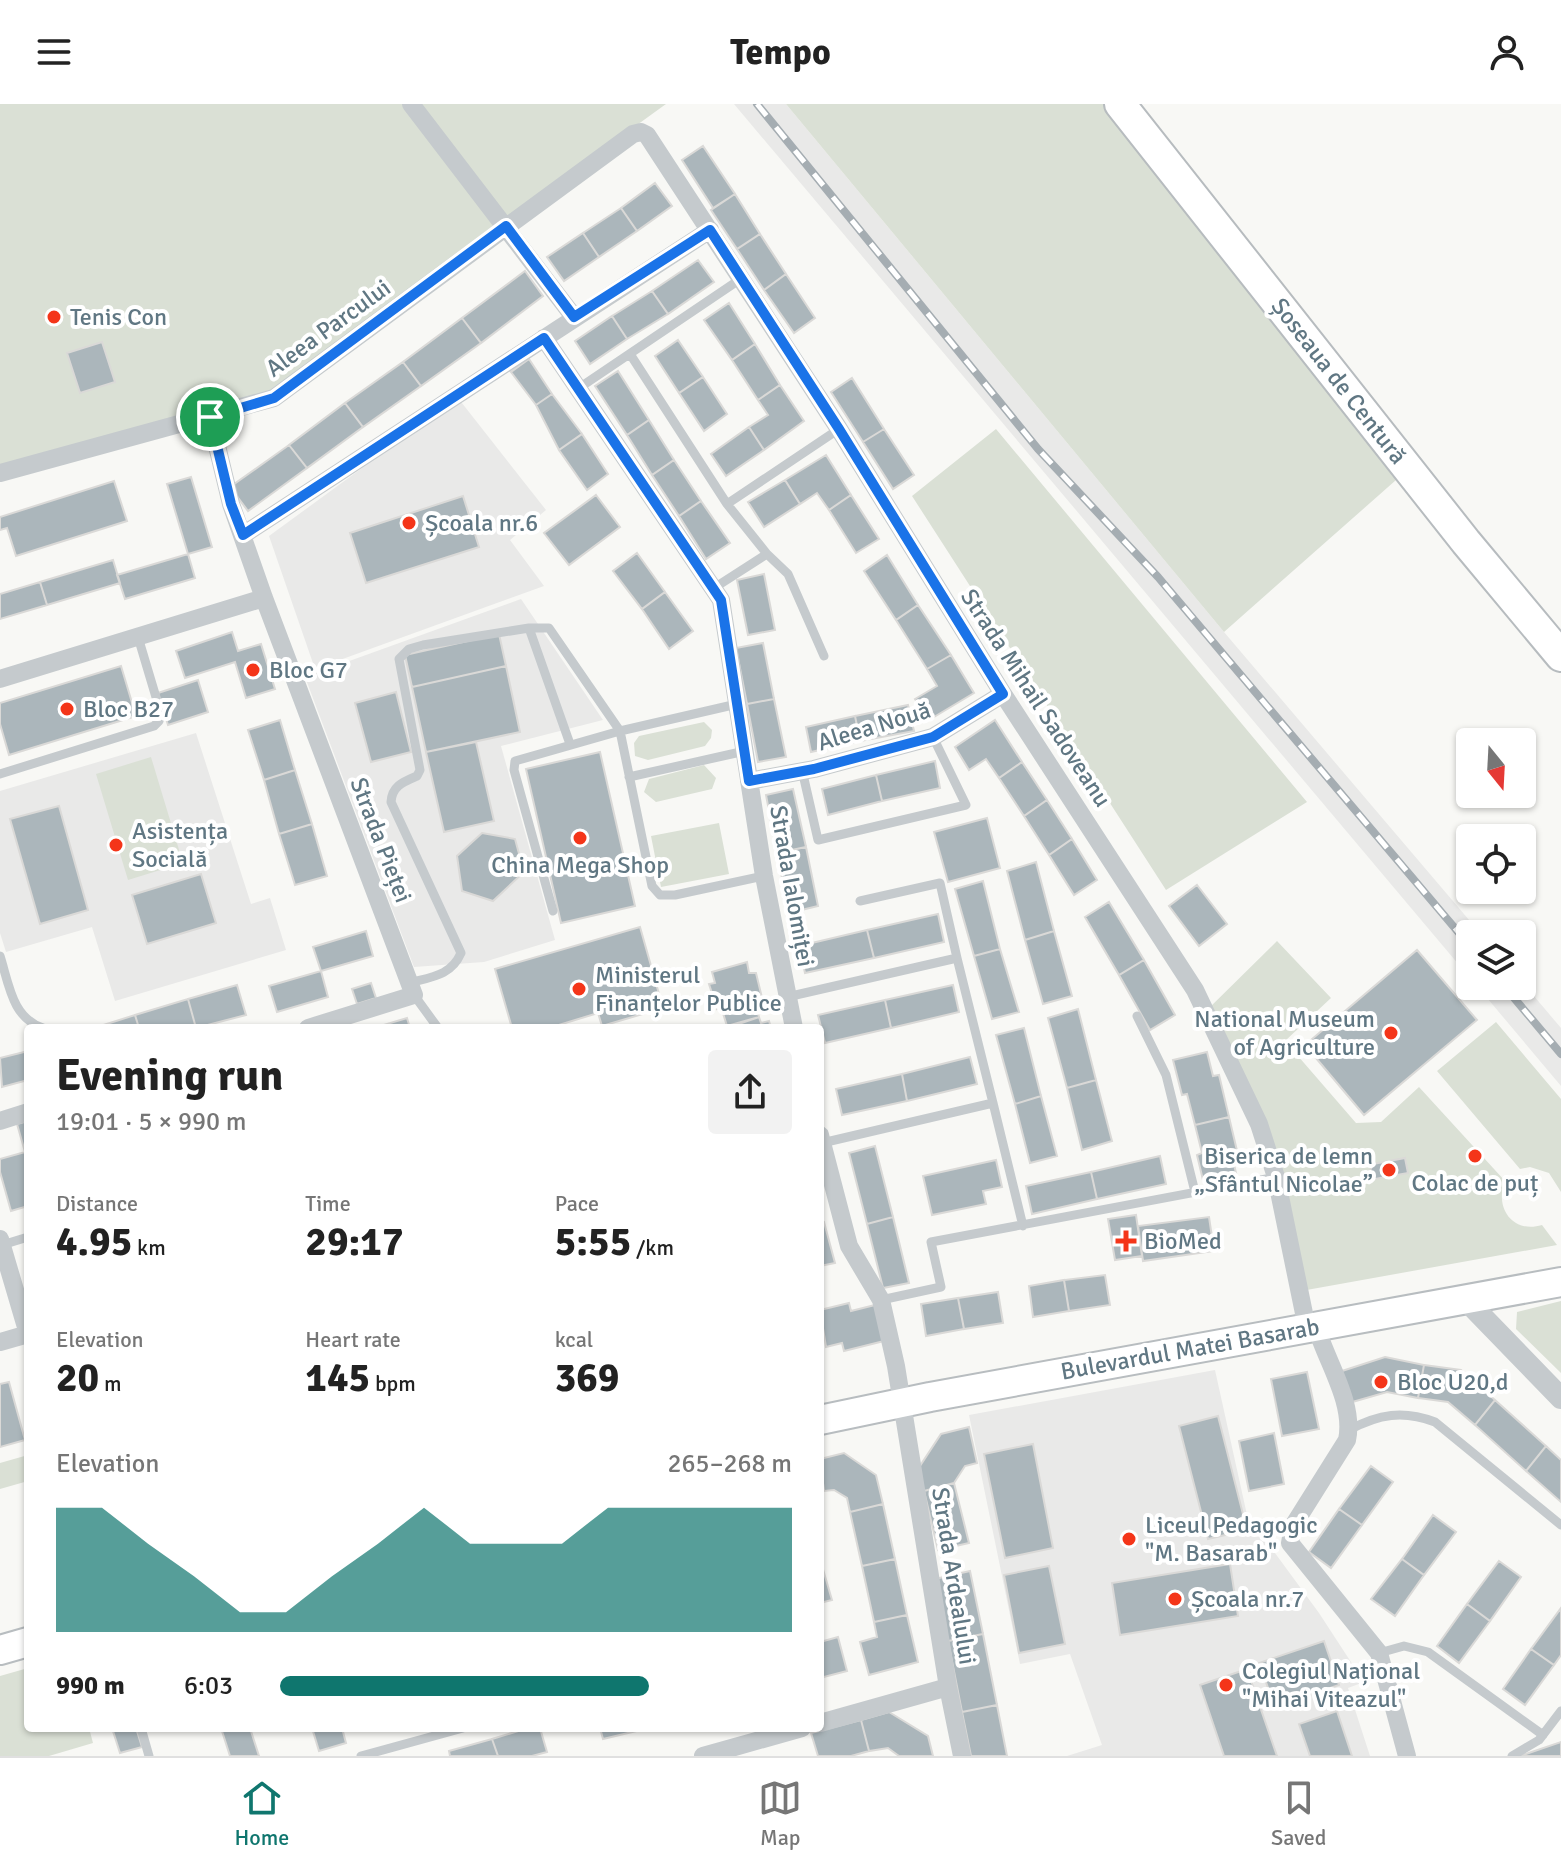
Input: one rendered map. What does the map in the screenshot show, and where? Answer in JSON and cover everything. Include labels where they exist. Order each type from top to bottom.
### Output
[{"type":"highway","name":"Șoseaua de Centură","points":[[1120,104],[1466,542],[1561,656]]},
{"type":"main road","name":"Bulevardul Matei Basarab","points":[[824,1419],[1561,1282]]},
{"type":"main road","points":[[0,1650],[24,1643]]},
{"type":"street","points":[[411,104],[574,317]]},
{"type":"street","name":"Aleea Parcului","points":[[0,473],[274,398],[506,226],[633,134],[641,132]]},
{"type":"street","name":"Strada Mihail Sadoveanu","points":[[641,132],[647,135],[742,278],[1003,694],[1195,990],[1259,1124],[1276,1177],[1312,1327],[1345,1406],[1349,1430]]},
{"type":"street","points":[[243,535],[710,230]]},
{"type":"street","name":"Strada Ialomiței","points":[[544,338],[576,390],[721,600],[764,876],[793,1024]]},
{"type":"street","name":"Strada Pieței","points":[[210,417],[231,504],[264,598],[412,989]]},
{"type":"street","points":[[0,679],[264,598]]},
{"type":"street","name":"Aleea Nouă","points":[[749,781],[933,737],[1003,694]]},
{"type":"street","points":[[334,1024],[360,1020],[412,989]]},
{"type":"street","points":[[0,1121],[24,1113]]},
{"type":"street","points":[[824,1150],[849,1246],[881,1300],[902,1403]]},
{"type":"street","points":[[1,1242],[24,1321]]},
{"type":"street","points":[[1466,1300],[1561,1398]]},
{"type":"street","points":[[0,1342],[24,1336]]},
{"type":"street","name":"Strada Ardealului","points":[[902,1403],[962,1756]]},
{"type":"street","points":[[1349,1430],[1347,1440],[1293,1526],[1290,1543],[1379,1653],[1407,1756]]},
{"type":"street","points":[[824,1722],[948,1687]]},
{"type":"street","points":[[703,1756],[788,1732]]},
{"type":"lane","points":[[576,390],[742,278]]},
{"type":"lane","points":[[630,354],[727,504],[767,554],[788,574],[824,656]]},
{"type":"lane","points":[[727,504],[839,429]]},
{"type":"lane","points":[[714,588],[767,554]]},
{"type":"lane","points":[[529,628],[570,744]]},
{"type":"lane","points":[[435,1024],[412,989],[445,974],[456,965],[461,953],[391,802],[391,793],[398,785],[417,776],[421,763],[399,659],[409,649],[529,628],[549,628],[620,731],[652,886],[660,895],[675,895],[764,876]]},
{"type":"lane","points":[[0,774],[154,726],[161,714],[138,637]]},
{"type":"lane","points":[[553,911],[514,770],[515,761],[620,731],[738,704]]},
{"type":"lane","points":[[802,770],[818,840],[966,805],[933,737]]},
{"type":"lane","points":[[629,777],[745,751]]},
{"type":"lane","points":[[860,901],[940,883],[1023,1226]]},
{"type":"lane","points":[[0,956],[17,1009],[25,1020],[34,1024]]},
{"type":"lane","points":[[787,997],[957,958]]},
{"type":"lane","points":[[1137,1016],[1166,1075],[1195,1192]]},
{"type":"lane","points":[[824,1138],[993,1103]]},
{"type":"lane","points":[[881,1300],[941,1287],[931,1242],[1276,1177]]},
{"type":"lane","points":[[1,1242],[24,1238]]},
{"type":"lane","points":[[1349,1430],[1379,1416],[1393,1414],[1423,1417],[1435,1422],[1561,1525]]},
{"type":"lane","points":[[1379,1653],[1404,1646],[1428,1652],[1543,1735]]},
{"type":"lane","points":[[1512,1756],[1530,1747],[1561,1711]]},
{"type":"lane","points":[[142,1732],[149,1756]]},
{"type":"lane","points":[[361,1756],[448,1732]]},
{"type":"shaded area","points":[[0,104],[666,104],[268,392],[0,473]]},
{"type":"shaded area","points":[[734,104],[786,104],[1224,632],[1469,920],[1456,920],[1456,961]]},
{"type":"shaded area","points":[[786,104],[1136,104],[1413,465],[1224,632]]},
{"type":"shaded area","name":"Școala nr.6","points":[[458,398],[546,510],[510,540],[544,586],[315,669],[269,536]]},
{"type":"shaded area","points":[[996,429],[1307,802],[1166,890],[912,496]]},
{"type":"shaded area","points":[[521,599],[603,720],[501,746],[555,940],[484,962],[414,967],[305,677]]},
{"type":"shaded area","points":[[704,722],[712,730],[705,746],[648,760],[635,756],[634,743],[639,736]]},
{"type":"shaded area","name":"Asistența Socială","points":[[196,733],[251,904],[270,898],[286,950],[115,1001],[92,927],[6,952],[0,933],[0,791]]},
{"type":"shaded area","points":[[151,757],[183,863],[128,880],[96,774]]},
{"type":"shaded area","points":[[704,765],[716,778],[712,789],[656,802],[644,792],[649,779]]},
{"type":"shaded area","points":[[719,823],[729,874],[661,887],[651,836]]},
{"type":"shaded area","points":[[1277,941],[1331,998],[1285,1041],[1356,1123],[1381,1122],[1419,1087],[1505,1181],[1502,1201],[1508,1216],[1522,1226],[1542,1225],[1557,1245],[1301,1291],[1276,1177],[1205,1012]]},
{"type":"shaded area","points":[[1536,999],[1561,1028],[1561,1086],[1489,1000]]},
{"type":"shaded area","points":[[1496,1022],[1561,1099],[1561,1192],[1549,1173],[1530,1167],[1520,1169],[1437,1071]]},
{"type":"shaded area","points":[[1561,1301],[1561,1373],[1516,1329],[1517,1312]]},
{"type":"shaded area","name":"Liceul Pedagogic \"M. Basarab\"","points":[[1215,1370],[1247,1515],[1319,1613],[1364,1682],[1348,1688],[1370,1756],[1067,1756],[1102,1745],[1070,1654],[1020,1664],[969,1415]]},
{"type":"shaded area","points":[[24,1456],[24,1482],[0,1489],[0,1463]]},
{"type":"shaded area","points":[[24,1669],[24,1732],[90,1732],[93,1743],[49,1756],[0,1756],[0,1676]]},
{"type":"building","points":[[703,146],[735,194],[713,208],[682,160]]},
{"type":"building","points":[[655,183],[672,206],[637,231],[621,208]]},
{"type":"building","points":[[735,194],[760,234],[737,249],[711,210]]},
{"type":"building","points":[[621,208],[637,231],[599,257],[583,233]]},
{"type":"building","points":[[583,233],[599,257],[564,281],[547,257]]},
{"type":"building","points":[[760,234],[786,274],[764,290],[737,249]]},
{"type":"building","points":[[698,260],[714,282],[668,314],[652,291]]},
{"type":"building","points":[[525,271],[543,296],[481,343],[462,318]]},
{"type":"building","points":[[786,274],[815,318],[794,333],[764,290]]},
{"type":"building","points":[[652,291],[668,314],[627,339],[612,316]]},
{"type":"building","points":[[729,303],[755,344],[732,360],[704,320]]},
{"type":"building","points":[[612,316],[627,339],[590,364],[575,341]]},
{"type":"building","points":[[462,318],[481,343],[421,386],[403,362]]},
{"type":"building","points":[[678,340],[703,377],[679,393],[655,356]]},
{"type":"building","points":[[102,342],[115,382],[80,393],[67,353]]},
{"type":"building","points":[[755,344],[780,385],[758,400],[732,360]]},
{"type":"building","points":[[529,359],[552,394],[536,405],[511,372]]},
{"type":"building","points":[[403,362],[421,386],[363,427],[345,403]]},
{"type":"building","points":[[618,371],[649,420],[627,435],[595,386]]},
{"type":"building","points":[[703,377],[727,414],[704,431],[679,393]]},
{"type":"building","points":[[852,378],[884,429],[863,442],[831,392]]},
{"type":"building","points":[[780,385],[804,421],[764,450],[749,427],[768,415],[758,400]]},
{"type":"building","points":[[552,394],[582,434],[559,450],[536,405]]},
{"type":"building","points":[[345,403],[363,427],[307,468],[289,445]]},
{"type":"building","points":[[649,420],[674,460],[652,475],[627,435]]},
{"type":"building","points":[[749,427],[764,450],[726,476],[711,454]]},
{"type":"building","points":[[884,429],[914,475],[893,489],[863,442]]},
{"type":"building","points":[[582,434],[608,474],[587,490],[559,450]]},
{"type":"building","points":[[289,445],[307,468],[248,511],[230,487]]},
{"type":"building","points":[[826,455],[851,495],[829,510],[817,493],[800,504],[785,480]]},
{"type":"building","points":[[674,460],[701,501],[679,516],[652,475]]},
{"type":"building","points":[[191,477],[212,547],[188,554],[167,484]]},
{"type":"building","points":[[785,480],[800,504],[764,527],[748,502]]},
{"type":"building","points":[[114,481],[127,521],[16,556],[7,528],[0,530],[0,517]]},
{"type":"building","points":[[596,495],[620,527],[569,565],[544,533]]},
{"type":"building","points":[[851,495],[879,539],[856,553],[829,510]]},
{"type":"building","points":[[463,496],[479,547],[366,583],[350,533]]},
{"type":"building","points":[[701,501],[730,543],[706,559],[679,516]]},
{"type":"building","points":[[637,553],[665,592],[642,609],[613,571]]},
{"type":"building","points":[[188,554],[195,578],[125,599],[117,575]]},
{"type":"building","points":[[887,555],[918,605],[896,620],[864,571]]},
{"type":"building","points":[[113,560],[120,583],[47,605],[40,582]]},
{"type":"building","points":[[764,574],[775,630],[748,635],[737,580]]},
{"type":"building","points":[[40,582],[47,605],[0,619],[0,594]]},
{"type":"building","points":[[665,592],[693,631],[669,649],[642,609]]},
{"type":"building","points":[[918,605],[951,655],[927,669],[896,620]]},
{"type":"building","name":"Bloc G7","points":[[232,632],[238,651],[261,644],[275,689],[246,698],[235,662],[185,678],[176,651]]},
{"type":"building","points":[[499,634],[506,666],[412,687],[405,655]]},
{"type":"building","points":[[763,643],[774,699],[747,704],[736,648]]},
{"type":"building","points":[[951,655],[974,693],[929,720],[915,699],[937,686],[927,669]]},
{"type":"building","name":"Bloc B27","points":[[121,666],[136,716],[9,755],[0,724],[0,703]]},
{"type":"building","points":[[506,666],[520,732],[426,752],[412,687]]},
{"type":"building","points":[[198,680],[208,712],[168,725],[158,693]]},
{"type":"building","points":[[396,692],[411,752],[371,762],[355,703]]},
{"type":"building","points":[[774,699],[786,757],[758,762],[747,704]]},
{"type":"building","points":[[908,705],[914,731],[860,741],[855,716]]},
{"type":"building","points":[[855,716],[860,741],[811,752],[806,727]]},
{"type":"building","points":[[280,720],[295,770],[264,780],[248,730]]},
{"type":"building","points":[[995,720],[1022,762],[999,778],[986,759],[969,770],[955,747]]},
{"type":"building","points":[[476,742],[494,821],[444,832],[426,752]]},
{"type":"building","name":"China Mega Shop","points":[[600,752],[635,906],[561,923],[526,769]]},
{"type":"building","points":[[935,761],[940,788],[882,801],[876,775]]},
{"type":"building","points":[[1022,762],[1047,800],[1024,816],[999,778]]},
{"type":"building","points":[[295,770],[312,824],[279,834],[264,780]]},
{"type":"building","points":[[876,775],[882,801],[828,815],[822,789]]},
{"type":"building","points":[[793,789],[806,847],[777,853],[766,795]]},
{"type":"building","points":[[1047,800],[1072,839],[1049,855],[1024,816]]},
{"type":"building","points":[[59,806],[88,910],[40,924],[10,819]]},
{"type":"building","points":[[987,818],[1000,868],[948,882],[934,832]]},
{"type":"building","points":[[312,824],[327,876],[295,885],[279,834]]},
{"type":"building","points":[[482,833],[515,839],[524,872],[493,901],[462,891],[457,856]]},
{"type":"building","points":[[1072,839],[1097,880],[1074,895],[1049,855]]},
{"type":"building","points":[[806,847],[818,906],[789,913],[777,853]]},
{"type":"building","points":[[1036,862],[1054,931],[1025,940],[1007,871]]},
{"type":"building","points":[[201,874],[216,923],[147,944],[132,895]]},
{"type":"building","points":[[983,881],[1000,949],[974,956],[955,889]]},
{"type":"building","points":[[1197,885],[1227,924],[1199,946],[1169,906]]},
{"type":"building","points":[[1109,902],[1144,960],[1119,975],[1085,917]]},
{"type":"building","points":[[938,914],[944,942],[874,958],[867,930]]},
{"type":"building","name":"Ministerul Finanțelor Publice","points":[[640,927],[663,1008],[609,1024],[601,1024],[598,1013],[562,1024],[511,1024],[495,969]]},
{"type":"building","points":[[867,930],[874,958],[805,973],[799,946]]},
{"type":"building","points":[[366,931],[373,956],[321,971],[313,947]]},
{"type":"building","points":[[1054,931],[1072,996],[1043,1004],[1025,940]]},
{"type":"building","points":[[1000,949],[1019,1012],[992,1019],[974,956]]},
{"type":"building","name":"National Museum of Agriculture","points":[[1417,950],[1456,996],[1456,1000],[1460,1000],[1477,1020],[1364,1115],[1305,1045]]},
{"type":"building","points":[[1144,960],[1175,1015],[1150,1030],[1119,975]]},
{"type":"building","points":[[747,962],[749,973],[756,973],[764,1006],[757,1010],[759,1017],[726,1024],[721,1007],[717,1009],[709,984],[715,983],[712,972]]},
{"type":"building","points":[[321,971],[328,997],[277,1012],[269,986]]},
{"type":"building","points":[[371,983],[376,998],[357,1004],[352,989]]},
{"type":"building","points":[[237,985],[246,1015],[211,1024],[195,1024],[188,999]]},
{"type":"building","points":[[953,985],[959,1012],[891,1028],[885,1000]]},
{"type":"building","points":[[188,999],[195,1024],[138,1024],[135,1015]]},
{"type":"building","points":[[885,1000],[891,1028],[825,1043],[824,1024],[820,1024],[818,1015]]},
{"type":"building","points":[[1078,1009],[1096,1080],[1067,1088],[1048,1018]]},
{"type":"building","points":[[135,1015],[138,1024],[107,1024]]},
{"type":"building","points":[[759,1017],[761,1023],[769,1021],[770,1024],[739,1024]]},
{"type":"building","points":[[407,1018],[409,1024],[387,1024]]},
{"type":"building","points":[[1024,1028],[1041,1096],[1015,1104],[996,1035]]},
{"type":"building","points":[[24,1052],[24,1081],[2,1087],[0,1058]]},
{"type":"building","points":[[1207,1052],[1213,1076],[1219,1075],[1229,1117],[1195,1125],[1187,1094],[1182,1095],[1173,1060]]},
{"type":"building","points":[[970,1057],[977,1084],[907,1101],[902,1074]]},
{"type":"building","points":[[902,1074],[907,1101],[842,1115],[836,1089]]},
{"type":"building","points":[[1096,1080],[1112,1141],[1082,1150],[1067,1088]]},
{"type":"building","points":[[1041,1096],[1057,1156],[1030,1163],[1015,1104]]},
{"type":"building","points":[[1229,1117],[1238,1155],[1232,1156],[1236,1173],[1203,1180],[1197,1155],[1202,1153],[1195,1125]]},
{"type":"building","points":[[24,1122],[24,1148],[17,1124]]},
{"type":"building","points":[[875,1146],[893,1217],[867,1224],[849,1153]]},
{"type":"building","points":[[24,1152],[24,1207],[11,1211],[0,1172],[0,1159]]},
{"type":"building","points":[[1160,1156],[1166,1184],[1097,1199],[1091,1172]]},
{"type":"building","name":"Biserica de lemn „Sfântul Nicolae”","points":[[1405,1158],[1408,1173],[1375,1179],[1369,1173],[1373,1164]]},
{"type":"building","points":[[996,1160],[1002,1187],[983,1191],[986,1204],[932,1215],[923,1176]]},
{"type":"building","points":[[1091,1172],[1097,1199],[1032,1214],[1026,1186]]},
{"type":"building","name":"BioMed","points":[[1136,1215],[1142,1256],[1115,1260],[1108,1219]]},
{"type":"building","points":[[893,1217],[909,1283],[883,1288],[867,1224]]},
{"type":"building","points":[[1209,1217],[1214,1251],[1143,1261],[1138,1226]]},
{"type":"building","points":[[824,1222],[835,1263],[824,1265]]},
{"type":"building","points":[[1105,1275],[1110,1305],[1069,1311],[1064,1280]]},
{"type":"building","points":[[1064,1280],[1069,1311],[1033,1317],[1029,1286]]},
{"type":"building","points":[[998,1292],[1003,1323],[964,1329],[958,1298]]},
{"type":"building","points":[[958,1298],[964,1329],[926,1336],[921,1304]]},
{"type":"building","points":[[849,1303],[851,1311],[875,1305],[884,1341],[844,1351],[842,1343],[826,1347],[824,1309]]},
{"type":"building","name":"Bloc U20,d","points":[[1385,1357],[1424,1365],[1418,1398],[1387,1392],[1349,1403],[1339,1372]]},
{"type":"building","points":[[1424,1365],[1461,1370],[1495,1400],[1475,1425],[1448,1402],[1418,1398]]},
{"type":"building","points":[[1307,1372],[1319,1429],[1282,1436],[1271,1379]]},
{"type":"building","points":[[9,1382],[24,1440],[0,1447],[0,1384]]},
{"type":"building","points":[[1495,1400],[1546,1446],[1526,1471],[1475,1425]]},
{"type":"building","points":[[1218,1416],[1247,1530],[1208,1539],[1179,1426]]},
{"type":"building","points":[[969,1427],[977,1463],[965,1466],[954,1483],[924,1491],[918,1469],[941,1434]]},
{"type":"building","points":[[1274,1433],[1284,1484],[1249,1491],[1239,1441]]},
{"type":"building","points":[[1033,1444],[1053,1548],[1005,1558],[984,1454]]},
{"type":"building","points":[[1546,1446],[1561,1460],[1561,1502],[1526,1471]]},
{"type":"building","points":[[844,1453],[876,1475],[883,1504],[850,1512],[847,1498],[834,1490],[824,1491],[824,1458]]},
{"type":"building","points":[[1371,1466],[1393,1482],[1362,1525],[1339,1509]]},
{"type":"building","points":[[954,1483],[969,1543],[938,1550],[924,1491]]},
{"type":"building","points":[[883,1504],[895,1559],[862,1566],[850,1512]]},
{"type":"building","points":[[1339,1509],[1362,1525],[1331,1568],[1309,1552]]},
{"type":"building","points":[[1433,1515],[1456,1532],[1424,1575],[1402,1559]]},
{"type":"building","points":[[895,1559],[907,1615],[874,1622],[862,1566]]},
{"type":"building","points":[[1402,1559],[1424,1575],[1395,1616],[1371,1599]]},
{"type":"building","points":[[1499,1561],[1521,1577],[1490,1621],[1467,1604]]},
{"type":"building","name":"Școala nr.7","points":[[1230,1564],[1238,1616],[1120,1635],[1112,1583]]},
{"type":"building","points":[[1049,1566],[1065,1644],[1019,1653],[1004,1575]]},
{"type":"building","points":[[970,1571],[983,1634],[948,1641],[935,1579]]},
{"type":"building","points":[[824,1573],[832,1600],[824,1602]]},
{"type":"building","points":[[1467,1604],[1490,1621],[1459,1663],[1437,1646]]},
{"type":"building","points":[[1561,1608],[1561,1655],[1554,1665],[1531,1649]]},
{"type":"building","points":[[907,1615],[918,1662],[869,1675],[860,1642],[877,1637],[874,1622]]},
{"type":"building","points":[[983,1634],[997,1705],[962,1712],[948,1641]]},
{"type":"building","points":[[838,1637],[847,1671],[824,1677],[824,1641]]},
{"type":"building","points":[[1324,1641],[1339,1685],[1275,1707],[1259,1663]]},
{"type":"building","points":[[1531,1649],[1554,1665],[1525,1705],[1503,1689]]},
{"type":"building","points":[[1247,1669],[1277,1756],[1224,1756],[1200,1685]]},
{"type":"building","points":[[997,1705],[1007,1756],[971,1756],[962,1712]]},
{"type":"building","points":[[1337,1711],[1352,1756],[1310,1756],[1299,1724]]},
{"type":"building","points":[[889,1712],[928,1736],[933,1756],[899,1756],[888,1748],[869,1751],[861,1720]]},
{"type":"building","points":[[861,1720],[869,1751],[851,1756],[818,1756],[811,1733]]},
{"type":"building","points":[[113,1732],[137,1732],[142,1747],[120,1753]]},
{"type":"building","points":[[222,1732],[251,1732],[259,1756],[230,1756]]},
{"type":"building","points":[[313,1732],[343,1732],[346,1743],[319,1751]]},
{"type":"building","points":[[515,1732],[541,1732],[547,1752],[532,1756],[498,1756],[492,1739]]},
{"type":"building","points":[[601,1732],[632,1732],[603,1739]]},
{"type":"building","points":[[492,1739],[498,1756],[450,1756],[449,1751]]},
{"type":"building","points":[[1561,1742],[1561,1756],[1520,1756]]},
{"type":"railway","points":[[757,104],[1038,449],[1158,577],[1456,929]]},
{"type":"railway","points":[[1516,1000],[1561,1054]]},
{"type":"place","name":"Tenis Con","points":[[54,317]]},
{"type":"place","name":"Școala nr.6","points":[[409,523]]},
{"type":"place","name":"Bloc G7","points":[[253,670]]},
{"type":"place","name":"Bloc B27","points":[[67,709]]},
{"type":"place","name":"China Mega Shop","points":[[580,838]]},
{"type":"place","name":"Asistența Socială","points":[[116,845]]},
{"type":"place","name":"Ministerul Finanțelor Publice","points":[[579,989]]},
{"type":"place","name":"National Museum of Agriculture","points":[[1391,1033]]},
{"type":"place","name":"Colac de puț","points":[[1475,1156]]},
{"type":"place","name":"Biserica de lemn „Sfântul Nicolae”","points":[[1389,1170]]},
{"type":"place","name":"BioMed","points":[[1126,1241]]},
{"type":"place","name":"Bloc U20,d","points":[[1381,1382]]},
{"type":"place","name":"Liceul Pedagogic \"M. Basarab\"","points":[[1129,1539]]},
{"type":"place","name":"Școala nr.7","points":[[1175,1599]]},
{"type":"place","name":"Colegiul Național \"Mihai Viteazul\"","points":[[1226,1685]]},
{"type":"route","points":[[506,226],[574,317],[710,230],[839,429],[1003,694],[933,737],[814,769],[749,781],[721,600],[576,390],[544,338],[243,535],[231,504],[210,417],[274,398],[506,226]]}]
